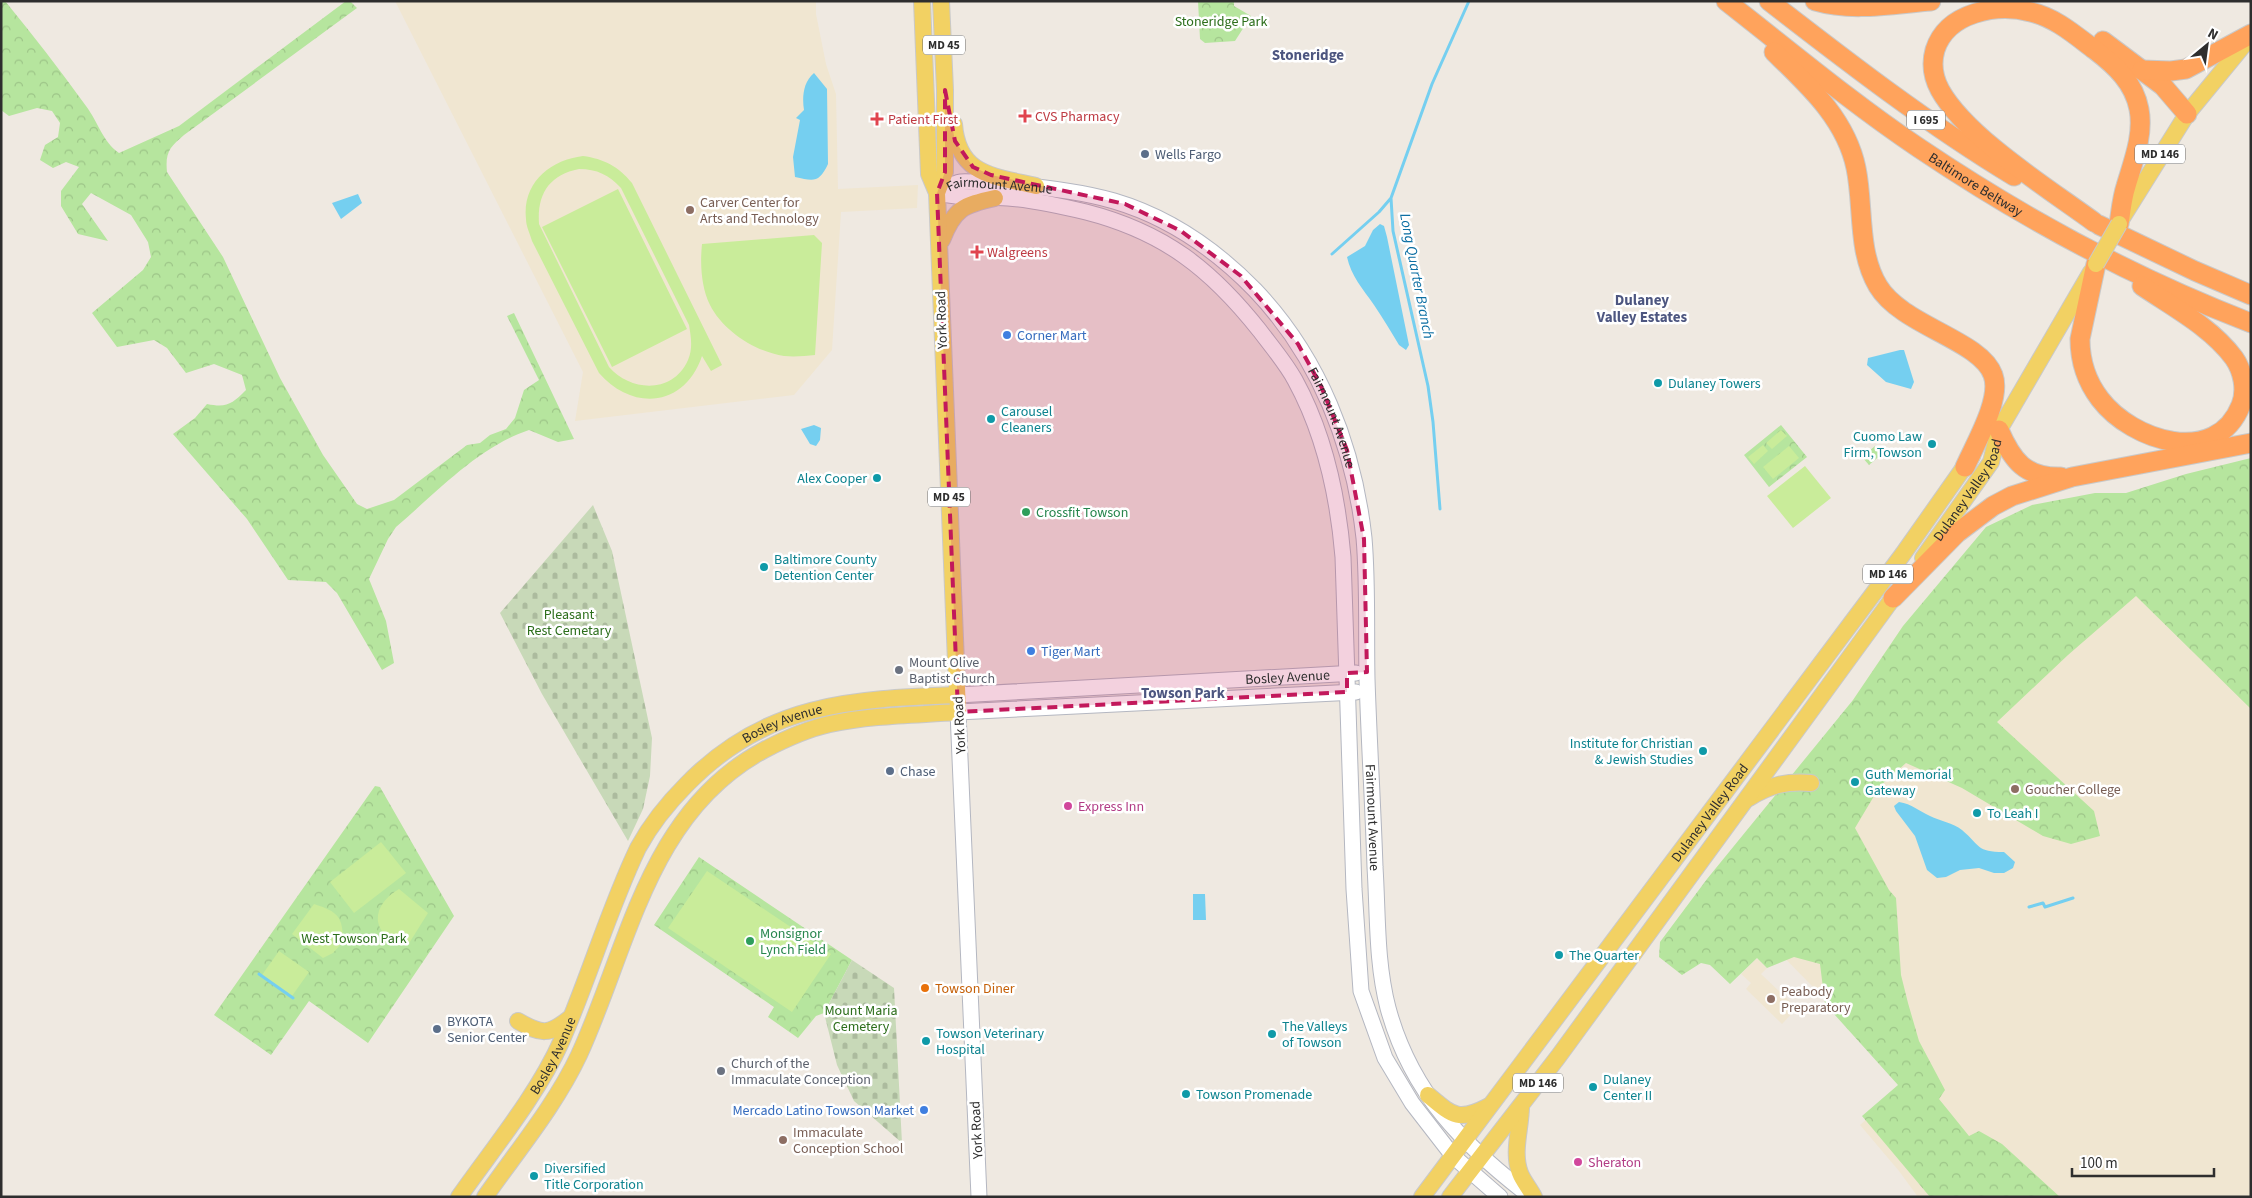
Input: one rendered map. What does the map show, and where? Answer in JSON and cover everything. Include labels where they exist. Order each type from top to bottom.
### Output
[{"type":"highway","points":[[1720,1],[1799,76],[1838,123],[1852,151],[1856,168],[1867,258],[1871,272],[1885,296],[1894,306],[1973,352],[1989,366],[1995,384],[1995,395],[1965,467]]},
{"type":"highway","name":"Baltimore Beltway","points":[[1726,1],[1918,148],[2021,212],[2082,246],[2185,296],[2251,323]]},
{"type":"highway","name":"Baltimore Beltway","points":[[1769,1],[1874,83],[1933,125],[1985,158],[2094,222],[2195,271],[2251,295]]},
{"type":"highway","points":[[1816,1],[1833,5],[1863,6],[1931,1]]},
{"type":"highway","points":[[2036,1],[2064,13],[2142,70],[2163,86],[2187,114]]},
{"type":"highway","points":[[2094,222],[2010,160],[1969,125],[1950,105],[1939,89],[1932,66],[1937,45],[1949,27],[1968,15],[1984,11],[2001,9],[2030,11],[2056,22],[2111,62],[2129,84],[2139,109],[2140,120],[2130,192],[2119,224]]},
{"type":"highway","points":[[2142,70],[2171,71],[2186,69],[2251,35]]},
{"type":"highway","points":[[2082,246],[2192,320],[2227,350],[2235,360],[2244,381],[2243,401],[2232,420],[2216,436],[2186,442],[2174,442],[2149,436],[2122,421],[2100,399],[2084,369],[2080,354],[2083,298],[2096,264]]},
{"type":"highway","points":[[1999,430],[2009,454],[2027,469],[2053,478],[2072,477]]},
{"type":"highway","points":[[1893,598],[1957,533],[1993,506],[2019,493],[2072,477],[2251,444]]},
{"type":"main road","name":"York Road","points":[[922,1],[929,174],[937,193],[979,1197]]},
{"type":"main road","name":"York Road","points":[[937,193],[945,172],[942,1]]},
{"type":"main road","name":"MD 146","points":[[2130,192],[2187,114],[2251,35]]},
{"type":"main road","points":[[945,90],[953,112],[955,140],[960,153],[967,163],[991,175],[1036,186]]},
{"type":"main road","name":"Fairmount Avenue","points":[[937,193],[958,182],[1036,186],[1086,194],[1138,209],[1196,240],[1240,276],[1272,308],[1298,344],[1334,413],[1347,450],[1355,482],[1364,539],[1367,672],[1378,927],[1384,986],[1395,1030],[1412,1067],[1428,1095],[1464,1141],[1481,1157],[1532,1197]]},
{"type":"main road","name":"Fairmount Avenue","points":[[937,193],[956,198],[995,198],[1029,201],[1087,213],[1134,228],[1165,243],[1204,269],[1250,318],[1295,380],[1320,438],[1339,512],[1347,673],[1354,889],[1361,990],[1390,1067],[1416,1109],[1453,1156],[1500,1197]]},
{"type":"main road","points":[[1086,194],[1087,213]]},
{"type":"main road","points":[[939,247],[949,221],[957,213],[971,203],[995,198]]},
{"type":"main road","points":[[2096,264],[2119,224]]},
{"type":"main road","name":"Dulaney Valley Road","points":[[1422,1197],[1914,539],[1976,450],[1999,430],[2083,298]]},
{"type":"main road","name":"Dulaney Valley Road","points":[[1450,1197],[1521,1106],[1940,536],[1991,462],[1999,430]]},
{"type":"main road","name":"Bosley Avenue","points":[[459,1197],[534,1090],[560,1044],[623,881],[639,846],[656,818],[675,796],[721,753],[744,737],[765,726],[826,707],[883,698],[1367,672]]},
{"type":"main road","name":"Bosley Avenue","points":[[485,1197],[559,1092],[592,1025],[644,890],[660,856],[676,830],[713,786],[733,769],[777,743],[830,724],[883,716],[1368,691]]},
{"type":"main road","points":[[1743,802],[1777,784],[1793,782],[1811,783]]},
{"type":"main road","points":[[518,1020],[532,1029],[547,1031],[555,1030],[572,1016]]},
{"type":"main road","points":[[1428,1095],[1450,1114],[1458,1116],[1472,1115],[1491,1106]]},
{"type":"main road","points":[[1521,1106],[1521,1122],[1517,1143],[1518,1164],[1520,1175],[1532,1197]]},
{"type":"highlighted area","points":[[945,90],[955,141],[973,167],[991,175],[1125,204],[1181,231],[1241,276],[1298,344],[1321,386],[1347,450],[1364,539],[1367,672],[1347,673],[1347,692],[958,712],[937,193],[945,172]]},
{"type":"shaded area","name":"Carver Center for Arts and Technology","points":[[395,1],[816,1],[816,14],[826,64],[836,94],[838,189],[918,185],[917,208],[841,212],[832,350],[794,395],[575,421],[583,372]]},
{"type":"shaded area","name":"Goucher College","points":[[2251,469],[2251,1197],[1918,1197],[1899,1171],[1860,1125],[1907,1083],[1761,934],[1853,700],[1903,626]]},
{"type":"shaded area","name":"Peabody Preparatory","points":[[1757,958],[1767,968],[1761,974],[1797,1008],[1782,1024],[1746,989],[1751,983],[1741,974]]},
{"type":"green space","points":[[1,1],[5,1],[46,53],[86,106],[105,138],[119,153],[179,126],[346,1],[350,1],[357,8],[184,135],[170,150],[167,159],[167,172],[223,257],[280,378],[323,455],[357,504],[367,509],[394,500],[467,445],[480,443],[490,435],[506,429],[515,418],[524,390],[539,380],[507,316],[514,313],[574,439],[558,442],[529,430],[510,438],[475,459],[458,472],[396,527],[388,539],[369,579],[386,621],[394,663],[382,670],[337,593],[326,582],[288,580],[247,519],[173,434],[195,418],[207,404],[224,405],[237,399],[246,390],[242,375],[214,364],[186,373],[167,348],[154,340],[117,347],[92,313],[143,270],[151,257],[148,242],[131,215],[91,193],[82,204],[108,241],[78,234],[61,206],[61,191],[79,167],[66,162],[53,168],[40,160],[45,145],[58,137],[60,123],[52,111],[37,108],[9,116],[1,110]]},
{"type":"green space","name":"Stoneridge Park","points":[[1198,1],[1234,1],[1234,6],[1251,16],[1235,41],[1205,43],[1200,39]]},
{"type":"green space","points":[[583,156],[604,161],[616,168],[632,183],[722,365],[711,371],[702,356],[694,373],[684,386],[671,394],[657,398],[642,398],[627,394],[612,386],[599,373],[532,241],[526,222],[526,206],[534,184],[549,168],[571,158]],"holes":[[[579,169],[591,170],[602,174],[621,188],[689,325],[691,338],[690,356],[681,371],[672,379],[662,384],[640,385],[618,375],[609,367],[539,224],[540,204],[547,188],[560,176]]]},
{"type":"green space","points":[[618,189],[687,329],[612,367],[542,227]]},
{"type":"green space","points":[[814,235],[822,243],[815,355],[784,356],[773,354],[741,339],[723,323],[707,298],[702,275],[702,244]]},
{"type":"green space","points":[[1781,425],[1807,457],[1769,487],[1744,455]]},
{"type":"green space","points":[[1781,430],[1787,436],[1772,449],[1766,443]]},
{"type":"green space","points":[[1763,445],[1768,451],[1754,464],[1748,457]]},
{"type":"green space","points":[[1789,446],[1799,458],[1773,479],[1763,467]]},
{"type":"green space","points":[[1875,446],[1882,454],[1869,465],[1862,457]]},
{"type":"green space","points":[[2251,458],[2251,709],[2136,596],[2068,655],[1997,722],[2094,811],[2100,836],[2071,844],[2043,836],[1962,788],[1906,763],[1880,786],[1855,828],[1889,890],[1896,898],[1901,975],[1919,1041],[1945,1090],[1939,1099],[1969,1136],[1979,1131],[2002,1144],[2060,1197],[1930,1197],[1862,1116],[1898,1085],[1825,1004],[1820,964],[1794,957],[1767,968],[1757,958],[1730,984],[1710,965],[1701,963],[1682,975],[1659,957],[1660,942],[1707,879],[1853,700],[1903,626],[1986,527],[2032,505],[2095,493],[2126,493],[2186,474]]},
{"type":"green space","points":[[1805,466],[1831,498],[1793,528],[1767,496]]},
{"type":"green space","name":"Pleasant Rest Cemetary","points":[[593,505],[612,551],[652,738],[650,776],[643,809],[628,841],[542,694],[500,613]]},
{"type":"green space","name":"West Towson Park","points":[[375,786],[380,787],[454,916],[368,1043],[309,1001],[271,1055],[214,1015]]},
{"type":"green space","points":[[381,842],[406,873],[354,913],[330,882]]},
{"type":"green space","name":"Monsignor Lynch Field","points":[[699,857],[852,960],[824,1013],[816,1016],[798,1038],[768,1017],[774,1007],[654,925]]},
{"type":"green space","name":"Monsignor Lynch Field","points":[[707,871],[831,954],[792,1012],[668,928]]},
{"type":"green space","points":[[399,889],[428,913],[408,945],[387,936],[381,929],[378,921],[378,913],[382,904]]},
{"type":"green space","points":[[314,904],[338,916],[342,926],[343,942],[333,953],[323,958],[292,934]]},
{"type":"green space","points":[[279,951],[309,972],[292,996],[262,975]]},
{"type":"green space","name":"Mount Maria Cemetery","points":[[852,960],[894,988],[902,1143],[854,1101],[837,1065],[824,1013]]},
{"type":"water","points":[[814,73],[827,89],[828,164],[819,178],[811,180],[795,177],[793,157],[800,120],[796,118],[804,110],[804,90]]},
{"type":"water","points":[[358,194],[362,203],[341,219],[332,203]]},
{"type":"water","points":[[1380,224],[1384,226],[1387,237],[1409,345],[1406,350],[1399,345],[1358,282],[1351,270],[1347,257],[1365,246],[1373,230]]},
{"type":"water","points":[[1904,350],[1914,382],[1911,389],[1886,382],[1867,365],[1868,358]]},
{"type":"water","points":[[814,425],[821,428],[820,440],[816,446],[810,444],[801,429]]},
{"type":"water","points":[[1899,802],[1908,804],[1962,830],[1983,849],[2004,852],[2015,862],[2013,868],[2004,873],[1994,873],[1979,868],[1960,870],[1946,877],[1937,878],[1927,870],[1915,836],[1896,811],[1894,806]]},
{"type":"water","points":[[1193,894],[1205,894],[1206,920],[1193,920]]},
{"type":"waterway","name":"Long Quarter Branch","points":[[1440,509],[1428,386],[1393,231],[1391,198],[1432,84],[1469,1]]},
{"type":"waterway","points":[[1332,254],[1379,212],[1391,198]]},
{"type":"waterway","points":[[2029,907],[2043,903],[2045,907],[2073,898]]},
{"type":"waterway","points":[[259,974],[293,998]]},
{"type":"place","name":"CVS Pharmacy","points":[[1025,116]]},
{"type":"place","name":"Patient First","points":[[877,119]]},
{"type":"place","name":"Wells Fargo","points":[[1145,154]]},
{"type":"place","name":"Carver Center for Arts and Technology","points":[[690,210]]},
{"type":"place","name":"Walgreens","points":[[977,252]]},
{"type":"place","name":"Corner Mart","points":[[1007,335]]},
{"type":"place","name":"Dulaney Towers","points":[[1658,383]]},
{"type":"place","name":"Carousel Cleaners","points":[[991,419]]},
{"type":"place","name":"Cuomo Law Firm, Towson","points":[[1932,444]]},
{"type":"place","name":"Alex Cooper","points":[[877,478]]},
{"type":"place","name":"Crossfit Towson","points":[[1026,512]]},
{"type":"place","name":"Baltimore County Detention Center","points":[[764,567]]},
{"type":"place","name":"Tiger Mart","points":[[1031,651]]},
{"type":"place","name":"Mount Olive Baptist Church","points":[[899,670]]},
{"type":"place","name":"Institute for Christian & Jewish Studies","points":[[1703,751]]},
{"type":"place","name":"Chase","points":[[890,771]]},
{"type":"place","name":"Guth Memorial Gateway","points":[[1855,782]]},
{"type":"place","name":"Goucher College","points":[[2015,789]]},
{"type":"place","name":"Express Inn","points":[[1068,806]]},
{"type":"place","name":"To Leah I","points":[[1977,813]]},
{"type":"place","name":"Monsignor Lynch Field","points":[[750,941]]},
{"type":"place","name":"The Quarter","points":[[1559,955]]},
{"type":"place","name":"Towson Diner","points":[[925,988]]},
{"type":"place","name":"Peabody Preparatory","points":[[1771,999]]},
{"type":"place","name":"BYKOTA Senior Center","points":[[437,1029]]},
{"type":"place","name":"The Valleys of Towson","points":[[1272,1034]]},
{"type":"place","name":"Towson Veterinary Hospital","points":[[926,1041]]},
{"type":"place","name":"Church of the Immaculate Conception","points":[[721,1071]]},
{"type":"place","name":"Dulaney Center II","points":[[1593,1087]]},
{"type":"place","name":"Towson Promenade","points":[[1186,1094]]},
{"type":"place","name":"Mercado Latino Towson Market","points":[[924,1110]]},
{"type":"place","name":"Immaculate Conception School","points":[[783,1140]]},
{"type":"place","name":"Sheraton","points":[[1578,1162]]},
{"type":"place","name":"Diversified Title Corporation","points":[[534,1176]]},
{"type":"district","name":"Stoneridge","points":[[1308,55]]},
{"type":"district","name":"Dulaney Valley Estates","points":[[1642,308]]},
{"type":"district","name":"Towson Park","points":[[1183,693]]}]
